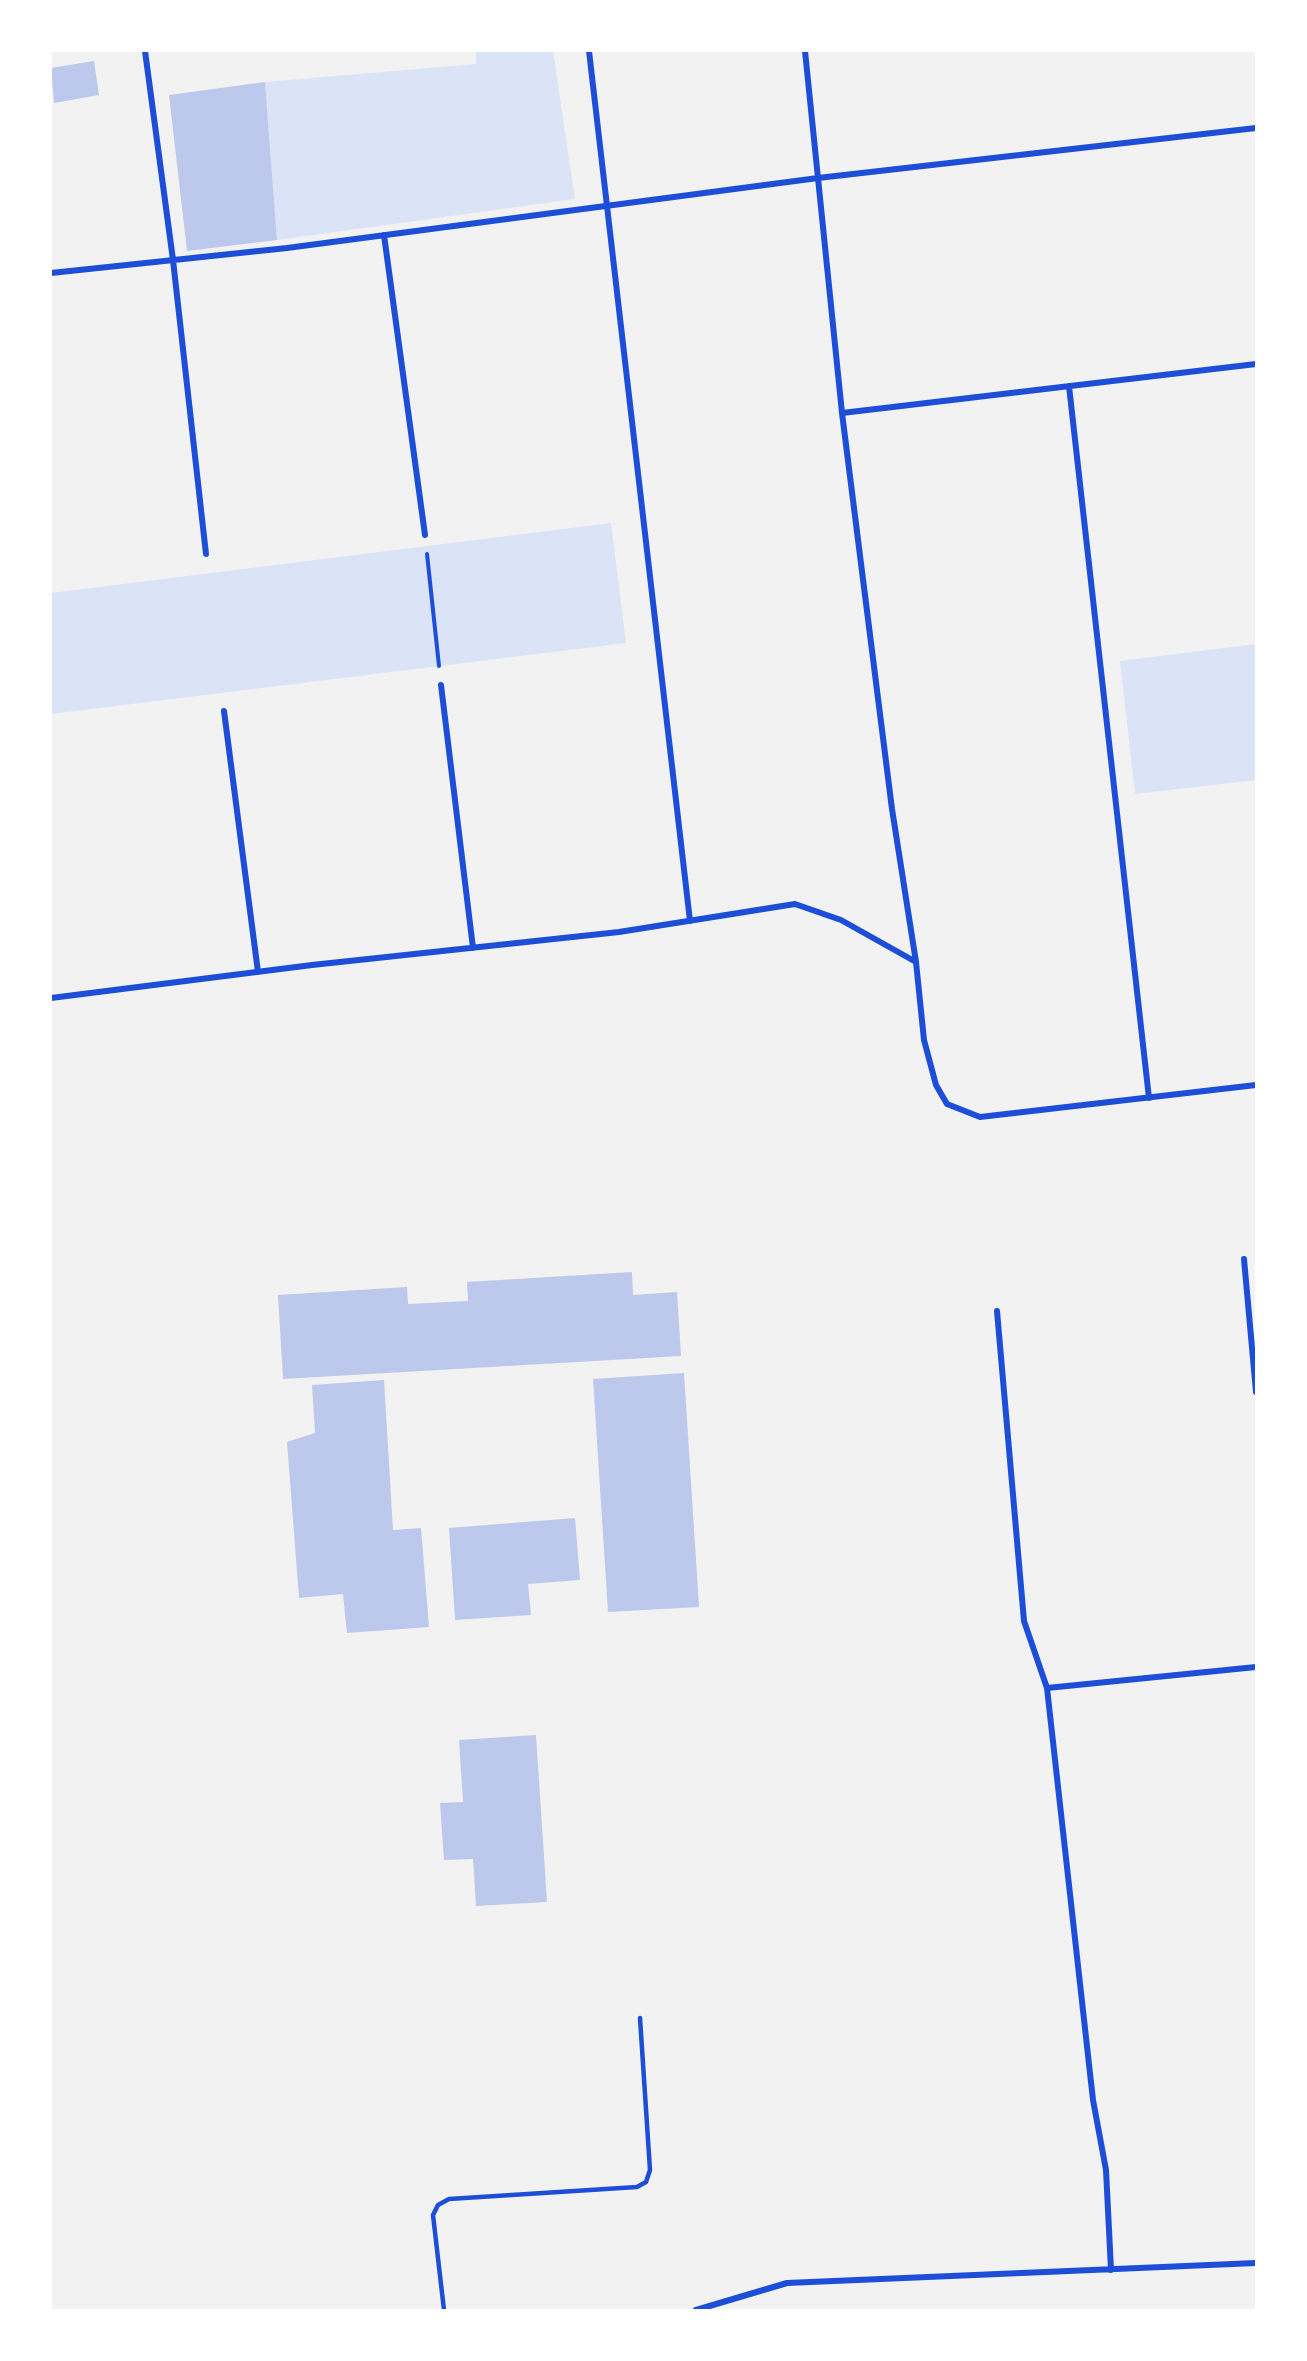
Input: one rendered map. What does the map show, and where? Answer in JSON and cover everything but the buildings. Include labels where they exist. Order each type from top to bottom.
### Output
[{"type":"street","points":[[145,51],[173,260],[206,554]]},
{"type":"street","points":[[589,51],[609,205],[641,507],[690,921]]},
{"type":"street","points":[[805,51],[842,413],[892,809],[916,962],[924,1040],[936,1085],[947,1104],[980,1117],[1256,1085]]},
{"type":"street","points":[[51,273],[384,235],[818,178],[1256,128]]},
{"type":"street","points":[[384,235],[425,535]]},
{"type":"street","points":[[842,413],[1256,363]]},
{"type":"street","points":[[1069,386],[1149,1098]]},
{"type":"street","points":[[441,685],[473,948]]},
{"type":"street","points":[[224,711],[258,972]]},
{"type":"street","points":[[51,998],[258,972],[620,932],[795,904],[841,920],[916,962]]},
{"type":"street","points":[[1244,1259],[1256,1392]]},
{"type":"street","points":[[997,1311],[1024,1621],[1047,1688],[1093,2100],[1106,2170],[1111,2270]]},
{"type":"street","points":[[1047,1688],[1256,1667]]},
{"type":"street","points":[[696,2310],[787,2283],[1256,2263]]},
{"type":"lane","points":[[444,2310],[433,2215],[438,2205],[449,2199],[637,2187],[646,2182],[650,2170],[640,2018]]},
{"type":"path","points":[[425,535],[441,685]]},
{"type":"shaded area","points":[[476,51],[553,51],[575,199],[277,240],[265,82],[476,64]]},
{"type":"shaded area","points":[[611,523],[626,643],[51,714],[51,593]]},
{"type":"shaded area","points":[[1256,644],[1256,780],[1135,794],[1120,661]]}]
